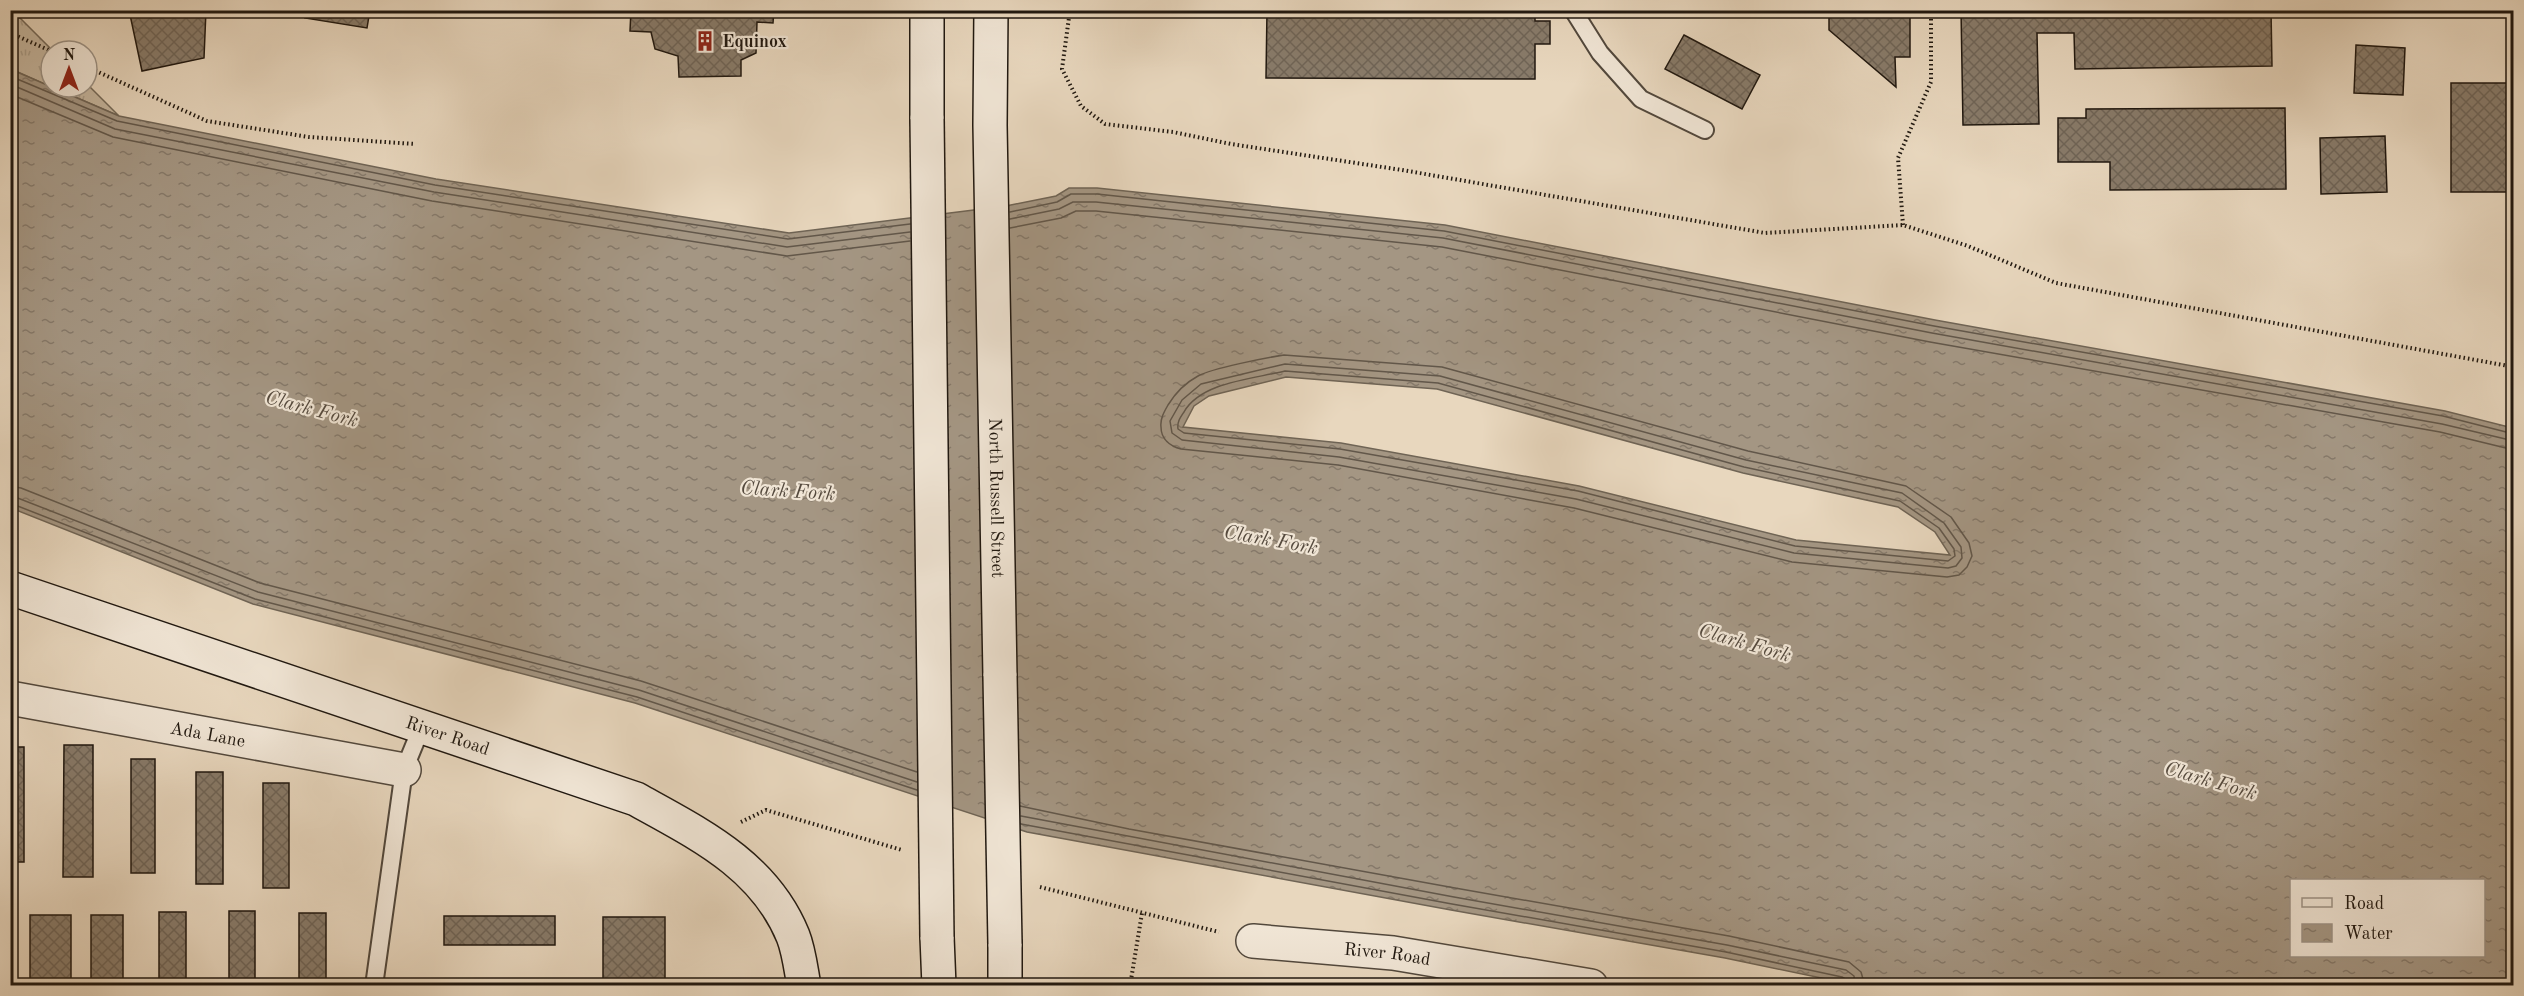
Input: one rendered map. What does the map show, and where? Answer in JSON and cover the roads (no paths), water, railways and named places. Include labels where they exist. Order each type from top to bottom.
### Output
[{"type":"main road","points":[[927,10],[939,986]]},
{"type":"main road","name":"North Russell Street","points":[[991,10],[990,126],[1005,986]]},
{"type":"main road","name":"River Road","points":[[10,588],[636,799],[715,843],[765,886],[793,936],[804,986]]},
{"type":"main road","name":"Ada Lane","points":[[10,698],[405,770]]},
{"type":"main road","name":"River Road","points":[[1252,940],[1393,953],[1591,986]]},
{"type":"lane","points":[[1573,10],[1600,53],[1641,99],[1705,130]]},
{"type":"lane","points":[[374,986],[405,770],[422,726]]},
{"type":"water","name":"Clark Fork","points":[[10,69],[39,82],[39,99],[80,99],[119,116],[436,179],[789,233],[1006,206],[1056,196],[1069,188],[1097,188],[1445,225],[1935,320],[2445,411],[2513,428],[2513,985],[1855,985],[1725,958],[1027,832],[635,703],[253,604],[11,508]],"holes":[[[1286,377],[1437,389],[1743,473],[1898,507],[1935,532],[1950,555],[1796,540],[1579,486],[1341,443],[1183,427],[1194,406],[1209,396]]]},
{"type":"place","name":"Equinox","points":[[705,41]]}]
